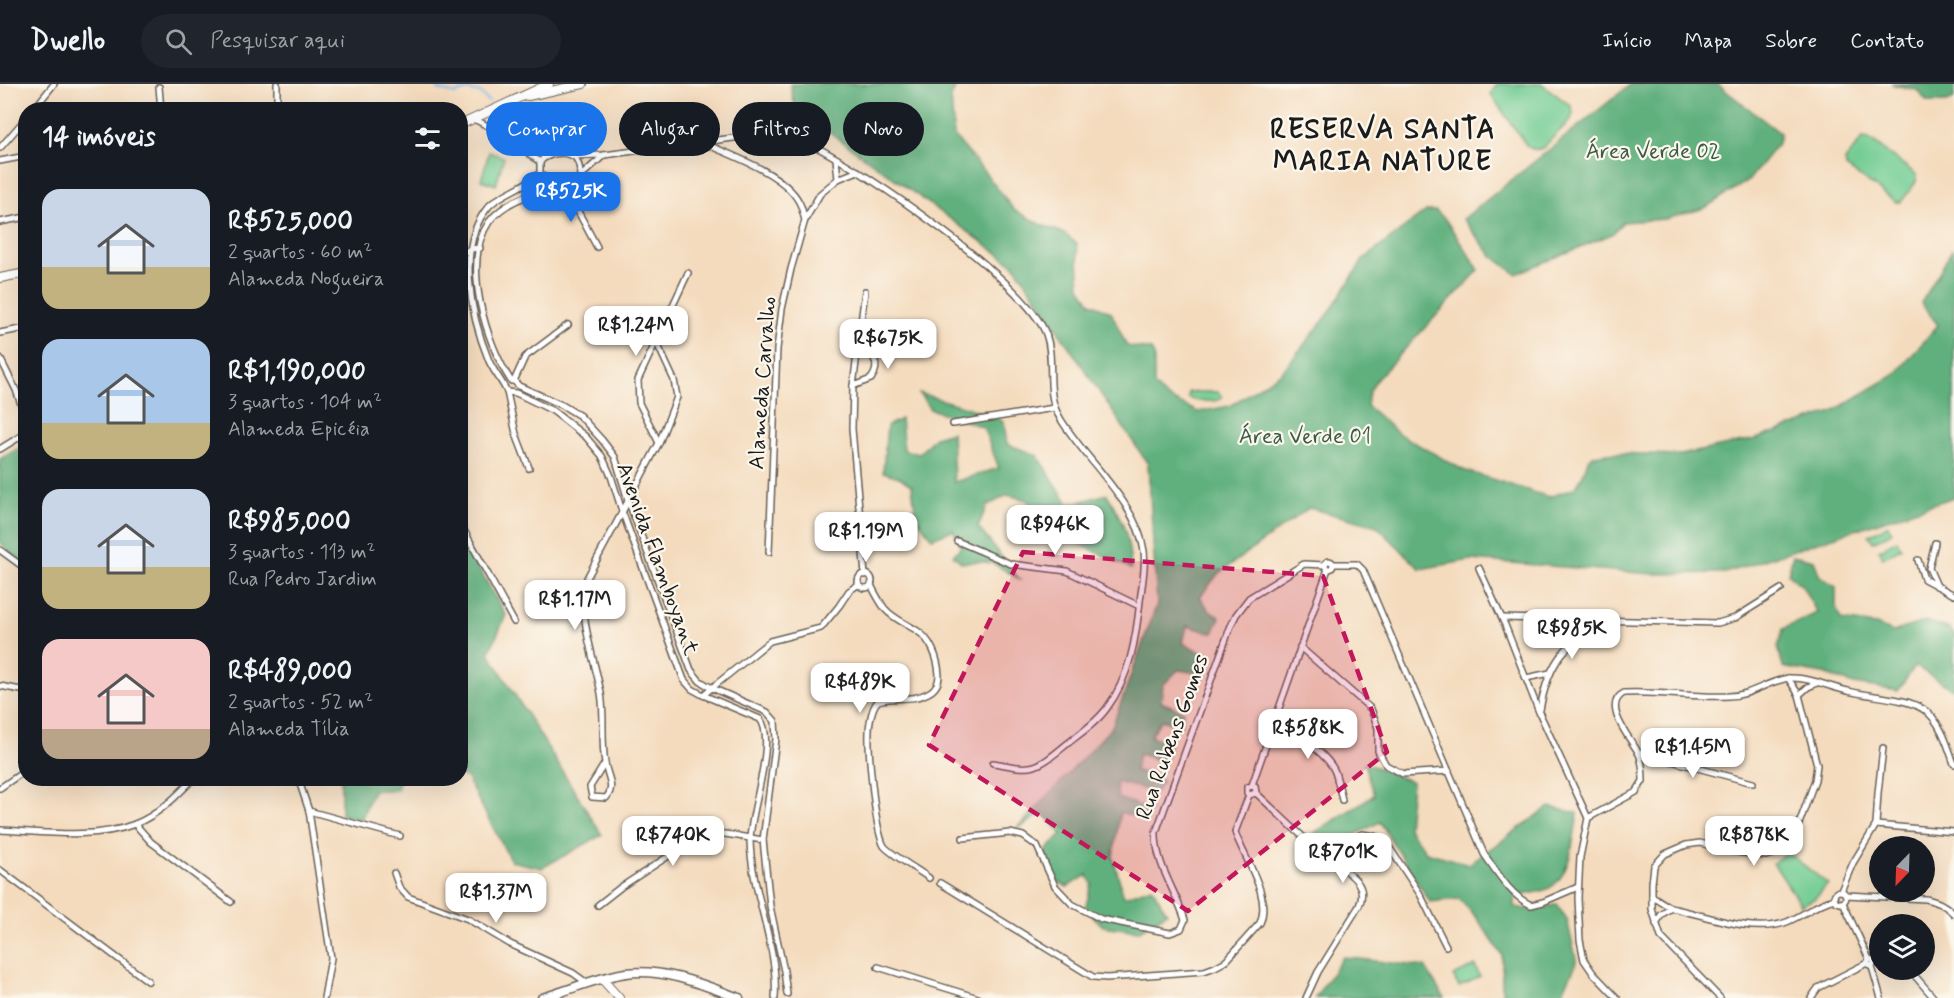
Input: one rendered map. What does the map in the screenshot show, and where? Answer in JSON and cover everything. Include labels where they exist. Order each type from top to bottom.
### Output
[{"type":"main road","points":[[508,102],[549,84]]},
{"type":"main road","points":[[518,97],[583,84]]},
{"type":"main road","points":[[468,122],[486,113]]},
{"type":"main road","points":[[0,278],[18,275]]},
{"type":"main road","points":[[542,998],[627,973],[652,973],[674,977],[739,998]]},
{"type":"main road","points":[[602,979],[619,998]]},
{"type":"street","points":[[39,102],[54,84]]},
{"type":"street","points":[[277,84],[278,102]]},
{"type":"street","points":[[159,87],[160,102]]},
{"type":"street","points":[[474,119],[505,135],[542,160]]},
{"type":"street","points":[[0,148],[18,127]]},
{"type":"street","points":[[720,140],[764,134],[785,135],[812,146],[858,171],[939,228],[976,258],[1031,311],[1046,335],[1054,408],[1119,498],[1140,535],[1144,554],[1136,638],[1122,681],[1107,708],[1089,726],[1046,759],[1029,768],[993,763]]},
{"type":"street","points":[[727,153],[728,139]]},
{"type":"street","points":[[720,150],[785,185],[799,201],[805,220]]},
{"type":"street","points":[[529,468],[516,434],[506,390],[490,363],[474,316],[469,286],[470,249],[478,224],[490,205],[530,182],[540,173],[541,156]]},
{"type":"street","points":[[542,160],[549,156]]},
{"type":"street","points":[[573,156],[579,163],[580,176]]},
{"type":"street","points":[[563,188],[573,185],[603,156]]},
{"type":"street","points":[[0,161],[18,158]]},
{"type":"street","points":[[836,159],[838,179],[858,171]]},
{"type":"street","points":[[540,173],[563,188],[597,247]]},
{"type":"street","name":"Alameda Carvalho","points":[[769,552],[777,349],[782,309],[805,220],[828,186],[838,179]]},
{"type":"street","name":"Avenida Flamboyant","points":[[563,188],[540,191],[509,205],[494,215],[485,229],[480,248],[478,287],[486,326],[497,355],[512,381],[580,416],[615,457],[628,500],[691,670],[700,681],[767,712],[775,721],[776,738],[763,840],[770,906],[787,994]]},
{"type":"street","points":[[799,201],[814,205]]},
{"type":"street","points":[[0,222],[18,219]]},
{"type":"street","points":[[470,249],[480,248]]},
{"type":"street","points":[[659,443],[639,403],[638,380],[688,273]]},
{"type":"street","points":[[865,291],[853,386],[852,429],[865,574]]},
{"type":"street","points":[[506,390],[525,357],[568,325]]},
{"type":"street","points":[[0,333],[18,330]]},
{"type":"street","points":[[605,763],[590,787],[592,797],[606,798],[611,787],[605,763],[601,695],[582,595],[587,578],[659,443],[677,397],[674,380],[656,341]]},
{"type":"street","points":[[853,386],[871,379],[876,367],[874,355],[859,342]]},
{"type":"street","points":[[0,358],[18,396]]},
{"type":"street","points":[[516,393],[519,386]]},
{"type":"street","name":"Avenida Flamboyant","points":[[506,390],[554,411],[586,437],[602,456],[684,680],[692,689],[759,719],[764,724],[763,762],[750,839],[774,973],[775,998]]},
{"type":"street","points":[[953,424],[1054,408]]},
{"type":"street","points":[[0,449],[18,438]]},
{"type":"street","points":[[630,533],[639,529]]},
{"type":"street","points":[[468,538],[514,622]]},
{"type":"street","points":[[957,541],[1011,564],[1067,571],[1139,606]]},
{"type":"street","points":[[1935,543],[1929,568],[1938,588]]},
{"type":"street","points":[[0,550],[18,563]]},
{"type":"street","points":[[1918,560],[1924,579],[1954,595]]},
{"type":"street","name":"Rua Rubens Gomes","points":[[963,838],[1010,833],[1023,836],[1037,846],[1055,886],[1072,904],[1101,919],[1127,925],[1170,933],[1181,929],[1185,920],[1160,860],[1156,832],[1230,628],[1236,615],[1249,598],[1304,564],[1326,567]]},
{"type":"street","points":[[940,883],[1093,977],[1204,971],[1226,961],[1260,923],[1263,915],[1263,899],[1235,832],[1249,795],[1247,787],[1252,785],[1326,567],[1333,567],[1333,564],[1357,564],[1363,570],[1484,854],[1522,900],[1531,904],[1537,904],[1578,887]]},
{"type":"street","points":[[1479,568],[1502,618],[1539,712],[1588,818],[1580,857],[1578,887],[1580,940],[1584,960],[1617,998]]},
{"type":"street","points":[[859,584],[859,578],[865,574]]},
{"type":"street","points":[[865,574],[871,578],[871,585],[885,609],[897,620],[917,630],[926,639],[936,660],[939,682],[935,689],[924,696],[878,701],[869,724],[875,804],[885,847],[929,878]]},
{"type":"street","points":[[704,695],[770,641],[820,628],[849,591],[859,584]]},
{"type":"street","points":[[859,584],[864,588],[871,585]]},
{"type":"street","points":[[1502,618],[1718,623],[1735,618],[1781,589]]},
{"type":"street","points":[[1573,620],[1579,637]]},
{"type":"street","points":[[1539,712],[1550,673],[1564,651],[1579,637],[1593,629],[1619,621]]},
{"type":"street","points":[[1300,647],[1371,709],[1378,728],[1378,751],[1386,765],[1403,774],[1449,771]]},
{"type":"street","points":[[1526,678],[1550,673]]},
{"type":"street","points":[[1720,998],[1661,937],[1656,924],[1652,875],[1658,859],[1686,845],[1700,843],[1730,851],[1766,856],[1779,852],[1787,844],[1798,824],[1817,774],[1815,754],[1799,695],[1788,678]]},
{"type":"street","points":[[1753,783],[1638,752],[1632,746],[1616,712],[1617,699],[1624,693],[1736,696],[1788,678],[1818,683],[1907,703],[1923,709],[1932,717],[1943,735],[1954,764]]},
{"type":"street","points":[[1799,695],[1808,687],[1818,683]]},
{"type":"street","points":[[0,686],[18,689]]},
{"type":"street","points":[[1275,719],[1331,765],[1342,800]]},
{"type":"street","points":[[1843,903],[1846,900],[1844,893],[1853,863],[1876,825],[1884,748]]},
{"type":"street","points":[[1588,818],[1631,795],[1640,787],[1643,775],[1638,752]]},
{"type":"street","points":[[0,788],[18,776]]},
{"type":"street","points":[[1252,785],[1256,788],[1256,793],[1358,883],[1362,898],[1354,916],[1318,972],[1306,998]]},
{"type":"street","points":[[0,830],[84,833],[135,824],[156,812],[185,786]]},
{"type":"street","points":[[301,786],[309,811],[331,958],[324,998]]},
{"type":"street","points":[[1249,795],[1256,793]]},
{"type":"street","points":[[309,811],[400,836]]},
{"type":"street","points":[[135,824],[151,842],[231,902]]},
{"type":"street","points":[[1876,825],[1954,832]]},
{"type":"street","points":[[598,905],[628,882],[708,833],[763,840]]},
{"type":"street","points":[[1324,855],[1362,834],[1382,839],[1420,894],[1446,946]]},
{"type":"street","points":[[0,870],[148,981]]},
{"type":"street","points":[[394,873],[399,887],[408,897],[468,919],[493,935],[573,973],[589,984]]},
{"type":"street","points":[[1835,899],[1836,894],[1844,893],[1926,899],[1948,907],[1954,914]]},
{"type":"street","points":[[1652,896],[1671,908],[1750,927],[1774,926],[1789,922],[1825,901],[1835,899]]},
{"type":"street","points":[[1835,899],[1838,903],[1843,903]]},
{"type":"street","points":[[1843,903],[1869,956]]},
{"type":"street","points":[[1656,924],[1661,915],[1671,908]]},
{"type":"street","points":[[1811,998],[1818,988],[1869,963]]},
{"type":"street","points":[[878,967],[978,998]]},
{"type":"street","points":[[1876,980],[1881,998]]},
{"type":"street","points":[[1918,980],[1934,998]]},
{"type":"highlighted area","points":[[1023,552],[1323,576],[1387,752],[1188,911],[929,745]]},
{"type":"green space","name":"Área Verde 01","points":[[790,84],[957,84],[951,97],[954,136],[1014,210],[1063,233],[1077,244],[1080,287],[1091,303],[1111,312],[1127,346],[1151,350],[1154,355],[1154,386],[1168,398],[1198,412],[1230,406],[1282,372],[1327,316],[1363,260],[1426,211],[1436,211],[1445,219],[1479,270],[1376,380],[1369,392],[1367,406],[1399,434],[1463,470],[1549,497],[1575,488],[1588,460],[1594,455],[1608,453],[1681,455],[1756,439],[1830,413],[1896,374],[1938,325],[1921,303],[1952,250],[1954,252],[1954,497],[1725,573],[1652,574],[1471,560],[1420,569],[1377,526],[1309,508],[1218,574],[1200,597],[1209,610],[1220,617],[1213,633],[1187,626],[1183,643],[1205,654],[1197,673],[1178,670],[1163,685],[1161,702],[1183,711],[1181,726],[1161,720],[1150,736],[1170,743],[1165,762],[1139,754],[1135,770],[1163,781],[1156,792],[1116,782],[1118,798],[1152,810],[1140,818],[1120,812],[1113,857],[1124,897],[1152,887],[1167,913],[1138,931],[1103,926],[1085,908],[1092,884],[1087,875],[1067,887],[1056,880],[1045,852],[1062,834],[1043,813],[1017,829],[1112,727],[1157,604],[1148,464],[1014,265],[863,156],[924,156],[924,102],[843,102],[843,142],[831,133],[831,102],[794,102]]},
{"type":"green space","points":[[1497,84],[1542,84],[1571,106],[1573,113],[1571,119],[1544,147],[1537,149],[1527,146],[1493,98],[1491,93]]},
{"type":"green space","name":"Área Verde 02","points":[[1631,84],[1717,84],[1780,133],[1778,143],[1749,180],[1705,208],[1665,219],[1623,222],[1612,234],[1516,274],[1492,256],[1463,219]]},
{"type":"green space","points":[[1891,84],[1954,84],[1954,99],[1947,102],[1927,102],[1917,90]]},
{"type":"green space","points":[[1863,138],[1869,139],[1917,175],[1916,182],[1901,202],[1896,202],[1846,167],[1845,160]]},
{"type":"green space","points":[[488,156],[504,157],[496,185],[481,180]]},
{"type":"green space","points":[[1189,392],[1218,392],[1222,397],[1219,400],[1200,401],[1188,398]]},
{"type":"green space","points":[[919,393],[995,416],[1004,423],[1007,444],[1037,455],[1069,505],[1107,494],[1125,530],[1131,569],[1051,530],[1027,500],[1007,495],[987,506],[978,527],[1021,581],[994,564],[980,561],[962,563],[953,555],[961,547],[953,530],[932,538],[916,517],[912,486],[899,477],[883,472],[887,426],[901,419],[904,450],[919,454],[935,437],[952,432],[954,482],[999,468],[983,427],[930,409]]},
{"type":"green space","points":[[18,449],[18,558],[8,552],[0,541],[0,459]]},
{"type":"green space","points":[[1888,525],[1892,532],[1873,542],[1869,535]]},
{"type":"green space","points":[[1897,540],[1901,548],[1883,558],[1879,550]]},
{"type":"green space","points":[[468,550],[506,615],[489,653],[602,835],[542,868],[511,861],[468,781]]},
{"type":"green space","points":[[1793,555],[1814,560],[1819,575],[1836,587],[1836,607],[1841,620],[1876,625],[1893,632],[1926,621],[1950,629],[1954,634],[1954,690],[1915,666],[1898,691],[1854,684],[1823,674],[1783,667],[1778,647],[1783,629],[1817,613],[1802,586],[1788,574]]},
{"type":"green space","points":[[1364,764],[1412,782],[1408,828],[1426,852],[1469,864],[1549,807],[1578,813],[1570,856],[1555,884],[1539,892],[1515,897],[1515,907],[1535,911],[1557,904],[1567,920],[1577,962],[1560,998],[1502,998],[1502,955],[1477,918],[1459,899],[1430,902],[1380,822],[1325,850],[1311,835],[1374,795]]},
{"type":"green space","points":[[341,786],[398,786],[397,790],[373,790],[361,820],[341,815]]},
{"type":"green space","points":[[1787,852],[1828,884],[1814,899],[1801,905],[1773,863]]},
{"type":"green space","points":[[1343,957],[1425,967],[1444,998],[1315,998]]},
{"type":"green space","points":[[1475,966],[1480,977],[1459,987],[1453,976]]},
{"type":"waterway","points":[[432,84],[440,90],[455,94],[467,90],[480,93],[489,102]]},
{"type":"district","name":"RESERVA SANTA MARIA NATURE","points":[[1383,146]]}]
